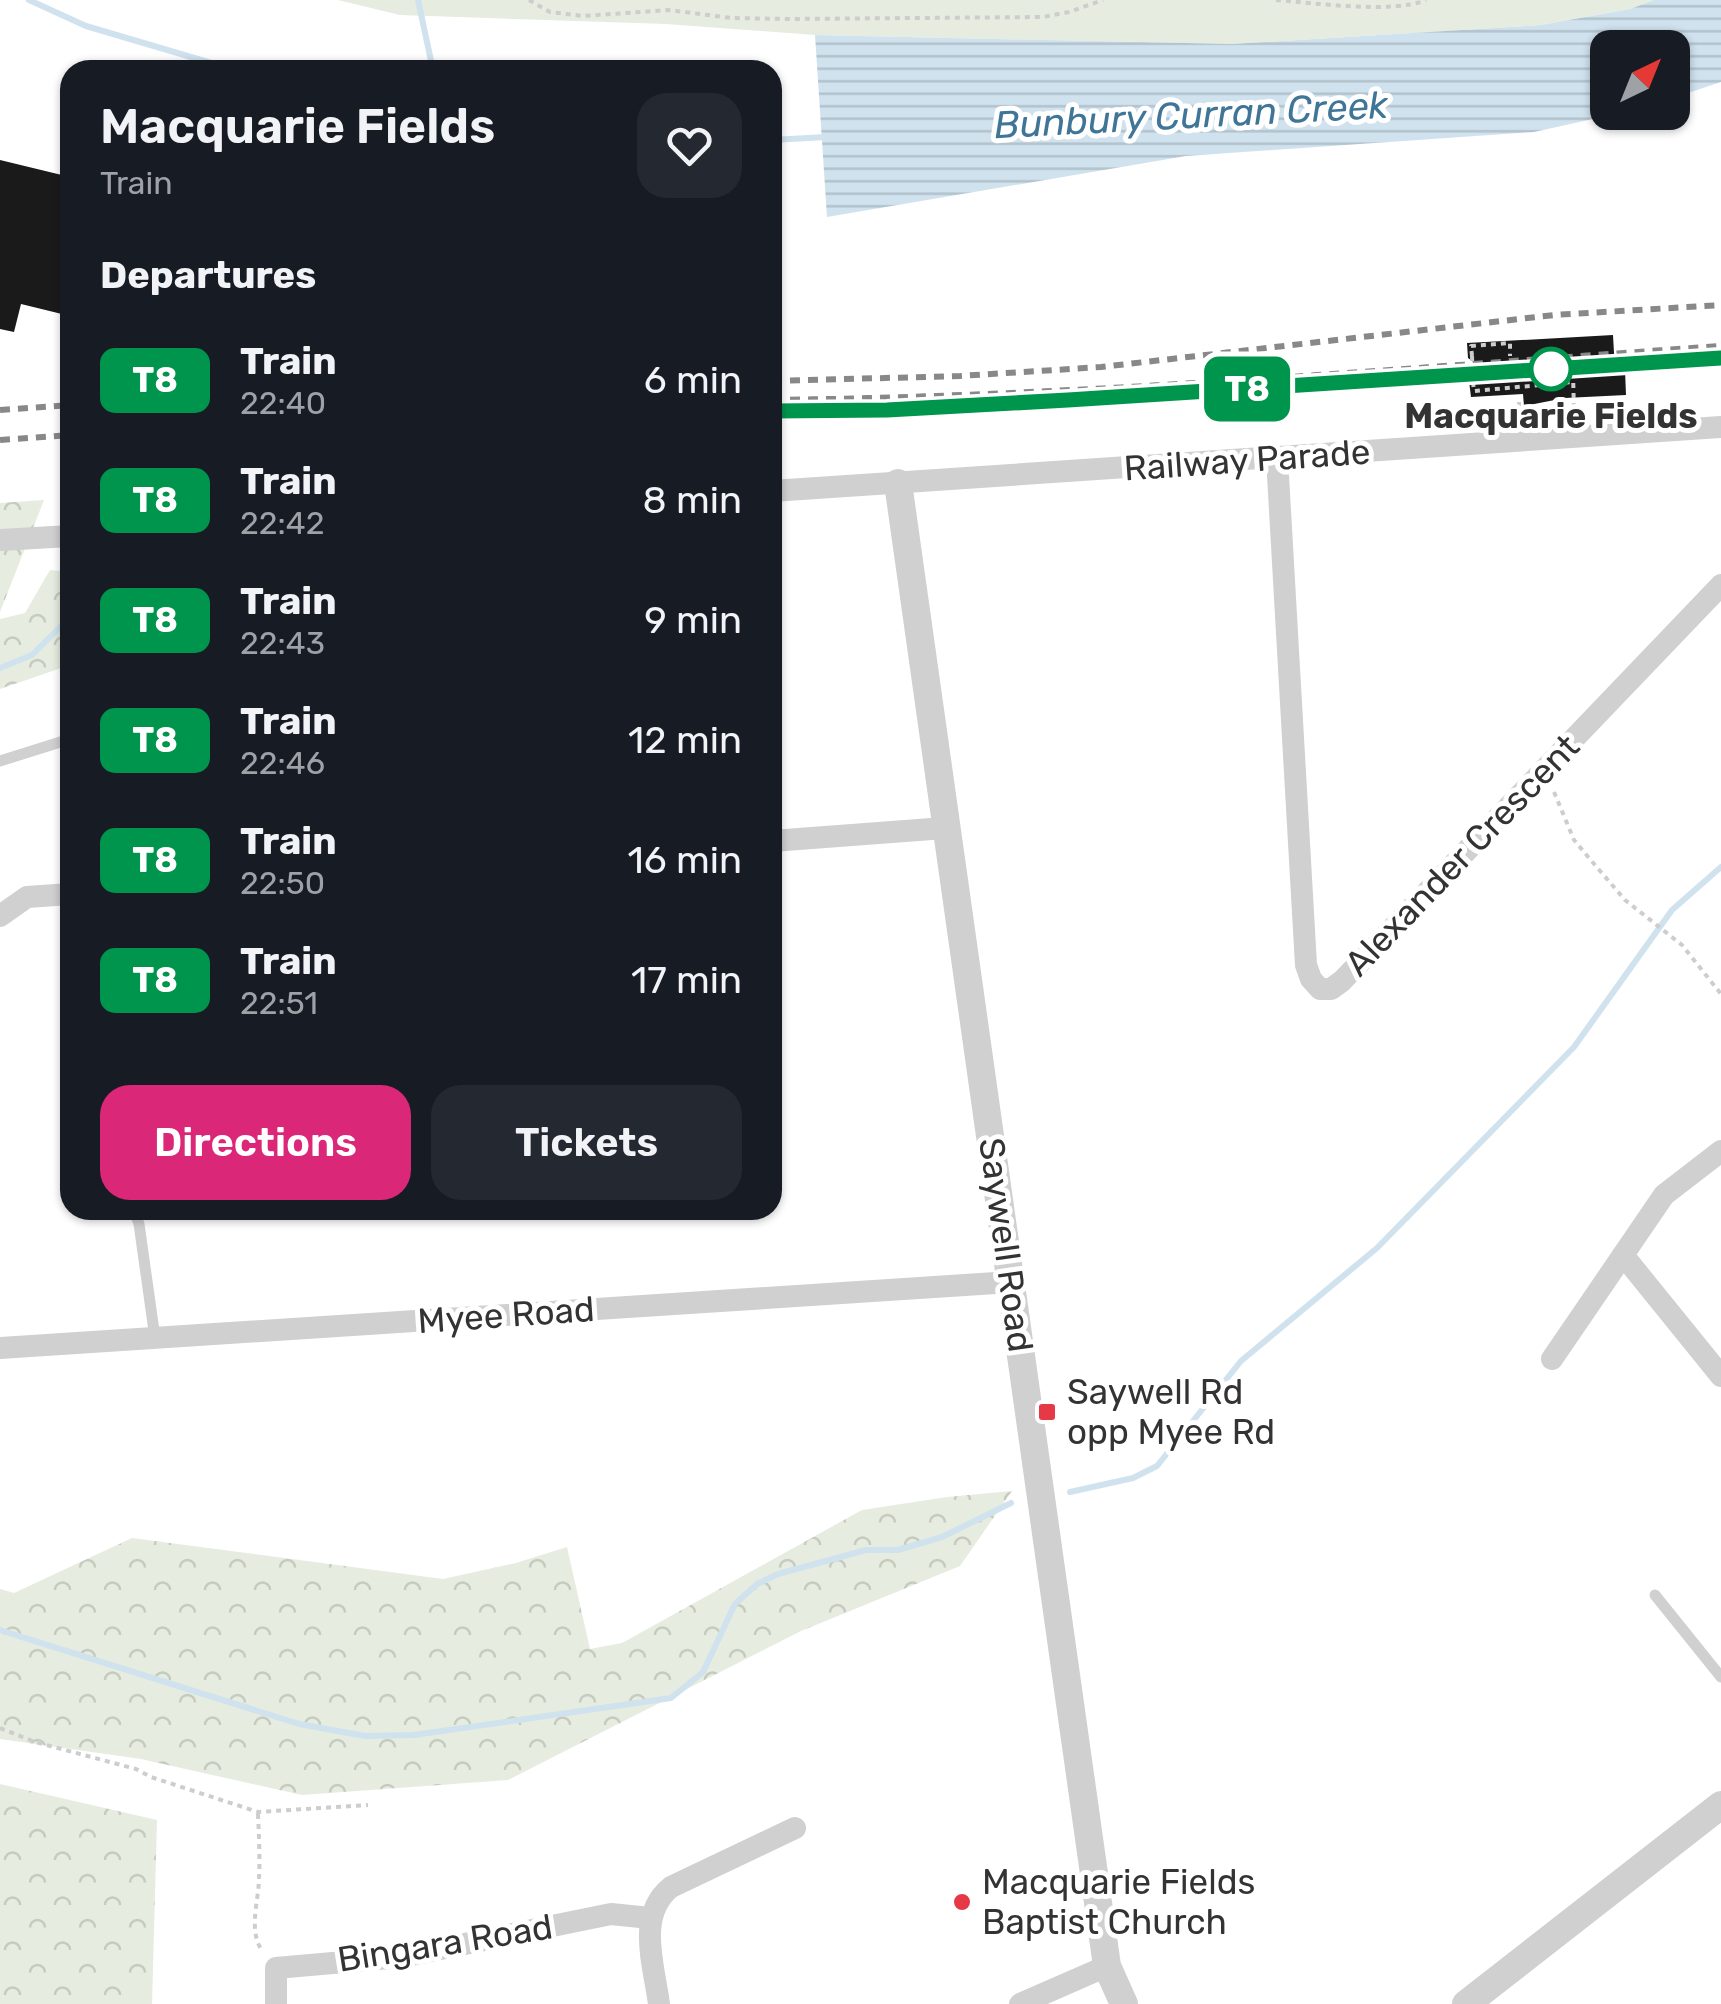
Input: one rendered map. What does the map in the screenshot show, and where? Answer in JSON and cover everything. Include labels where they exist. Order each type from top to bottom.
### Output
[{"type":"street","name":"Railway Parade","points":[[782,490],[1721,427]]},
{"type":"street","name":"Alexander Crescent","points":[[1277,458],[1306,965],[1320,989],[1332,989],[1342,982],[1721,585]]},
{"type":"street","name":"Saywell Road","points":[[898,483],[1107,1966],[1124,2004]]},
{"type":"street","points":[[0,540],[60,537]]},
{"type":"street","points":[[782,840],[945,828]]},
{"type":"street","points":[[0,916],[27,897],[60,895]]},
{"type":"street","points":[[1552,1359],[1664,1195],[1721,1151]]},
{"type":"street","points":[[1623,1255],[1721,1376]]},
{"type":"street","name":"Myee Road","points":[[0,1348],[1012,1282]]},
{"type":"street","points":[[1466,2004],[1721,1805]]},
{"type":"street","points":[[659,2004],[650,1918],[657,1899],[671,1888],[796,1828]]},
{"type":"street","name":"Bingara Road","points":[[276,1968],[400,1957],[611,1914],[650,1918]]},
{"type":"street","points":[[1030,2001],[1107,1966]]},
{"type":"street","points":[[276,1968],[276,2004]]},
{"type":"lane","points":[[0,761],[60,742]]},
{"type":"lane","points":[[138,1220],[155,1338]]},
{"type":"lane","points":[[1655,1594],[1721,1677]]},
{"type":"path","points":[[529,0],[550,12],[583,16],[669,10],[787,20],[1043,16],[1103,0]]},
{"type":"path","points":[[1276,0],[1374,7],[1426,0]]},
{"type":"path","points":[[1510,356],[1510,344],[1471,346],[1474,391],[1573,382]]},
{"type":"path","points":[[1572,372],[1574,411]]},
{"type":"path","points":[[1519,402],[1519,413]]},
{"type":"path","points":[[1554,792],[1574,840],[1625,900],[1674,940],[1721,994]]},
{"type":"path","points":[[0,1728],[35,1742],[123,1764],[150,1778],[258,1812],[368,1804]]},
{"type":"path","points":[[258,1812],[256,1943],[276,1968]]},
{"type":"green space","points":[[338,0],[1654,0],[1630,9],[1541,25],[1232,44],[815,35],[666,24],[400,15]]},
{"type":"green space","points":[[44,500],[0,612],[0,503]]},
{"type":"green space","points":[[50,570],[60,571],[60,668],[0,689],[0,619],[25,613]]},
{"type":"green space","points":[[1012,1491],[960,1566],[801,1631],[508,1780],[302,1795],[141,1759],[0,1739],[0,1589],[14,1593],[132,1538],[443,1579],[567,1547],[590,1649],[622,1643],[862,1510]]},
{"type":"green space","points":[[0,1784],[157,1820],[152,2004],[0,2004]]},
{"type":"water","points":[[1654,0],[1721,0],[1721,82],[1690,92],[1690,30],[1590,30],[1590,120],[1534,132],[1186,156],[827,217],[815,35],[1232,44],[1541,25],[1630,9]]},
{"type":"building","points":[[0,160],[60,175],[60,314],[21,304],[14,332],[0,329]]},
{"type":"building","points":[[1613,335],[1615,371],[1625,370],[1626,395],[1565,398],[1524,406],[1523,394],[1471,397],[1469,381],[1497,379],[1468,358],[1467,343]]},
{"type":"waterway","name":"Bunbury Curran Creek","points":[[29,0],[86,26],[201,60]]},
{"type":"waterway","points":[[418,0],[431,60]]},
{"type":"waterway","name":"Bunbury Curran Creek","points":[[782,139],[826,137]]},
{"type":"waterway","points":[[0,668],[32,655],[60,627]]},
{"type":"waterway","points":[[1070,1492],[1133,1478],[1157,1466],[1241,1361],[1377,1248],[1574,1047],[1672,910],[1721,867]]},
{"type":"waterway","points":[[0,1630],[299,1724],[365,1736],[414,1735],[671,1698],[703,1672],[735,1604],[757,1584],[778,1574],[866,1550],[898,1550],[942,1537],[1011,1503]]},
{"type":"railway","points":[[782,381],[1101,367],[1554,315],[1721,305]]},
{"type":"railway","points":[[782,400],[1128,387],[1721,346]]},
{"type":"railway","points":[[0,410],[60,406]]},
{"type":"railway","points":[[0,440],[60,436]]},
{"type":"train","name":"T8","points":[[782,411],[887,410],[1068,400],[1721,358]]},
{"type":"place","name":"Macquarie Fields","points":[[1551,369]]},
{"type":"place","name":"Saywell Rd opp Myee Rd","points":[[1047,1412]]},
{"type":"place","name":"Macquarie Fields Baptist Church","points":[[962,1902]]}]
